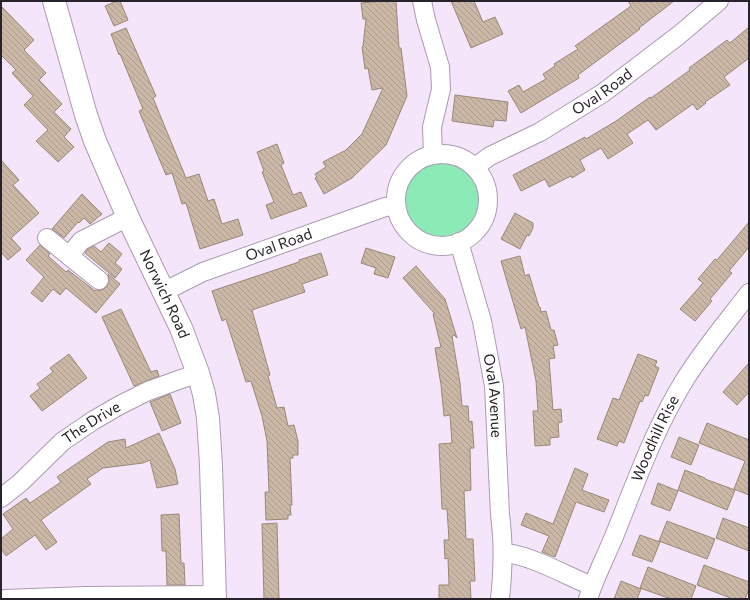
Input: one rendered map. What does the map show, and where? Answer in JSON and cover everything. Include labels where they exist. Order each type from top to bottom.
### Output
[{"type":"street","name":"Norwich Road","points":[[54,1],[86,115],[95,141],[128,217],[181,328],[198,373],[204,394],[208,418],[215,597]]},
{"type":"street","points":[[422,1],[440,67],[441,89],[432,127],[433,155]]},
{"type":"street","name":"Oval Road","points":[[475,167],[490,156],[540,132],[603,93],[679,35],[719,1]]},
{"type":"street","points":[[433,155],[453,155],[475,167],[482,178],[487,193],[487,208],[482,222],[472,234],[459,242],[443,246],[427,243],[412,235],[402,222],[396,206],[398,188],[401,179],[413,164],[433,155]]},
{"type":"street","name":"Oval Road","points":[[165,292],[203,272],[385,207],[396,206]]},
{"type":"street","points":[[69,256],[81,241],[128,217]]},
{"type":"street","points":[[47,238],[99,280]]},
{"type":"street","name":"Oval Avenue","points":[[459,242],[482,321],[494,386],[503,553],[500,599]]},
{"type":"street","name":"Woodhill Rise","points":[[590,593],[636,480],[669,407],[698,359],[749,293]]},
{"type":"street","name":"The Drive","points":[[1,498],[20,483],[63,442],[94,420],[148,391],[198,373]]},
{"type":"street","points":[[503,553],[510,553],[528,558],[590,593]]},
{"type":"street","points":[[5,599],[85,596],[215,597]]},
{"type":"green space","points":[[442,161],[457,164],[464,168],[474,178],[478,185],[481,200],[478,215],[474,222],[464,232],[457,236],[442,239],[427,236],[420,232],[410,222],[406,215],[403,200],[406,185],[410,178],[420,168],[427,164]]},
{"type":"building","points":[[120,1],[128,20],[114,26],[105,6]]},
{"type":"building","points":[[396,1],[399,48],[401,48],[407,96],[386,145],[352,178],[324,194],[315,178],[317,177],[315,174],[326,167],[323,162],[346,150],[362,134],[383,88],[372,90],[368,68],[365,69],[362,47],[366,19],[363,19],[361,3]]},
{"type":"building","points":[[451,1],[474,1],[483,22],[495,17],[503,34],[471,48]]},
{"type":"building","points":[[628,1],[674,1],[639,28],[640,29],[578,75],[579,78],[521,113],[508,91],[519,85],[523,92],[546,79],[543,74],[555,66],[554,64],[578,49],[575,46],[631,6]]},
{"type":"building","points":[[1,6],[34,40],[24,50],[46,73],[39,80],[62,104],[54,112],[71,129],[64,137],[74,147],[58,162],[36,141],[48,130],[24,105],[33,96],[12,73],[16,70],[1,55]]},
{"type":"building","points":[[749,27],[749,58],[724,77],[730,85],[705,102],[706,103],[697,110],[693,104],[656,130],[648,120],[627,134],[633,143],[608,159],[601,148],[580,160],[585,170],[572,178],[571,176],[549,187],[545,179],[521,191],[513,175],[585,137],[586,139],[616,121],[690,70],[689,68],[727,40],[730,43]]},
{"type":"building","points":[[126,28],[156,96],[153,98],[186,178],[199,174],[208,201],[214,199],[222,224],[238,219],[243,235],[200,249],[186,203],[182,204],[172,173],[166,175],[139,111],[143,109],[111,34]]},
{"type":"building","points":[[455,95],[508,102],[506,121],[494,120],[493,127],[452,121]]},
{"type":"building","points":[[277,144],[284,163],[281,165],[293,195],[301,192],[307,206],[271,219],[266,205],[274,202],[262,172],[264,171],[257,152]]},
{"type":"building","points":[[1,160],[19,180],[13,185],[39,213],[11,238],[21,249],[8,260],[1,252]]},
{"type":"building","points":[[82,194],[102,214],[90,224],[84,218],[79,223],[78,222],[64,238],[52,229]]},
{"type":"building","points":[[515,213],[533,223],[533,228],[529,236],[527,235],[520,249],[501,239]]},
{"type":"building","points":[[749,222],[749,247],[729,271],[732,273],[710,299],[712,301],[695,321],[680,309],[703,283],[698,279],[715,259],[717,260]]},
{"type":"building","points":[[109,243],[122,254],[115,263],[122,269],[115,278],[85,253],[88,249],[94,246],[101,252]]},
{"type":"building","points":[[40,245],[50,254],[48,256],[66,272],[68,270],[95,291],[103,290],[107,286],[109,281],[108,274],[120,284],[96,313],[66,288],[60,295],[53,289],[42,302],[31,293],[44,277],[26,260]]},
{"type":"building","points":[[366,248],[395,257],[388,278],[374,274],[376,268],[361,263]]},
{"type":"building","points":[[321,253],[328,275],[302,284],[305,292],[252,310],[270,375],[268,376],[277,408],[284,407],[288,426],[294,425],[298,441],[298,455],[293,455],[293,458],[290,458],[291,515],[288,515],[288,519],[266,520],[265,492],[269,492],[267,441],[262,416],[251,381],[246,382],[226,319],[222,321],[212,291],[299,262],[299,260]]},
{"type":"building","points":[[520,256],[525,276],[529,274],[541,312],[546,311],[551,330],[554,330],[558,345],[553,346],[555,358],[549,359],[553,410],[561,409],[562,422],[558,423],[559,437],[550,438],[550,445],[535,446],[533,411],[538,411],[536,381],[525,327],[521,329],[501,261]]},
{"type":"building","points":[[416,266],[445,299],[457,338],[454,335],[452,336],[460,383],[462,406],[468,406],[469,422],[472,421],[474,448],[470,448],[471,490],[464,491],[466,539],[473,539],[475,581],[470,581],[471,599],[439,599],[439,585],[449,585],[448,558],[445,559],[444,540],[449,540],[447,509],[442,509],[439,444],[452,443],[450,415],[444,416],[435,348],[441,347],[433,314],[435,314],[403,278]]},
{"type":"building","points":[[121,309],[151,372],[157,370],[159,376],[134,386],[102,317]]},
{"type":"building","points":[[69,354],[87,378],[42,411],[30,396],[40,388],[37,384],[53,372],[50,368]]},
{"type":"building","points":[[638,354],[657,361],[655,366],[659,368],[648,396],[645,395],[642,402],[640,401],[624,443],[619,441],[617,446],[597,439],[613,398],[619,400]]},
{"type":"building","points":[[749,363],[749,392],[737,405],[723,392]]},
{"type":"building","points":[[170,394],[181,423],[162,431],[150,402]]},
{"type":"building","points":[[707,423],[749,440],[749,495],[734,489],[745,461],[699,443]]},
{"type":"building","points":[[159,433],[175,469],[178,484],[157,488],[150,460],[143,463],[103,468],[87,479],[91,484],[41,520],[57,542],[46,550],[35,535],[6,556],[1,549],[1,539],[13,529],[3,514],[26,498],[30,503],[61,482],[57,477],[108,442],[125,439],[126,448]]},
{"type":"building","points":[[679,437],[699,445],[691,465],[671,457]]},
{"type":"building","points":[[575,468],[588,474],[582,490],[609,500],[604,512],[576,502],[555,557],[542,552],[549,536],[521,525],[526,513],[553,524]]},
{"type":"building","points":[[685,470],[735,490],[727,510],[678,490]]},
{"type":"building","points":[[658,483],[678,491],[670,511],[651,504]]},
{"type":"building","points":[[179,514],[181,563],[184,563],[185,585],[167,585],[166,551],[162,551],[161,515]]},
{"type":"building","points":[[723,518],[749,528],[749,551],[716,538]]},
{"type":"building","points":[[667,521],[715,539],[707,559],[659,541]]},
{"type":"building","points":[[277,523],[279,599],[264,599],[262,524]]},
{"type":"building","points":[[640,535],[660,542],[652,562],[632,555]]},
{"type":"building","points":[[704,565],[749,582],[749,589],[745,599],[733,599],[697,585]]},
{"type":"building","points":[[648,567],[696,586],[691,599],[671,599],[640,588]]},
{"type":"building","points":[[621,581],[641,589],[637,599],[614,599]]}]
